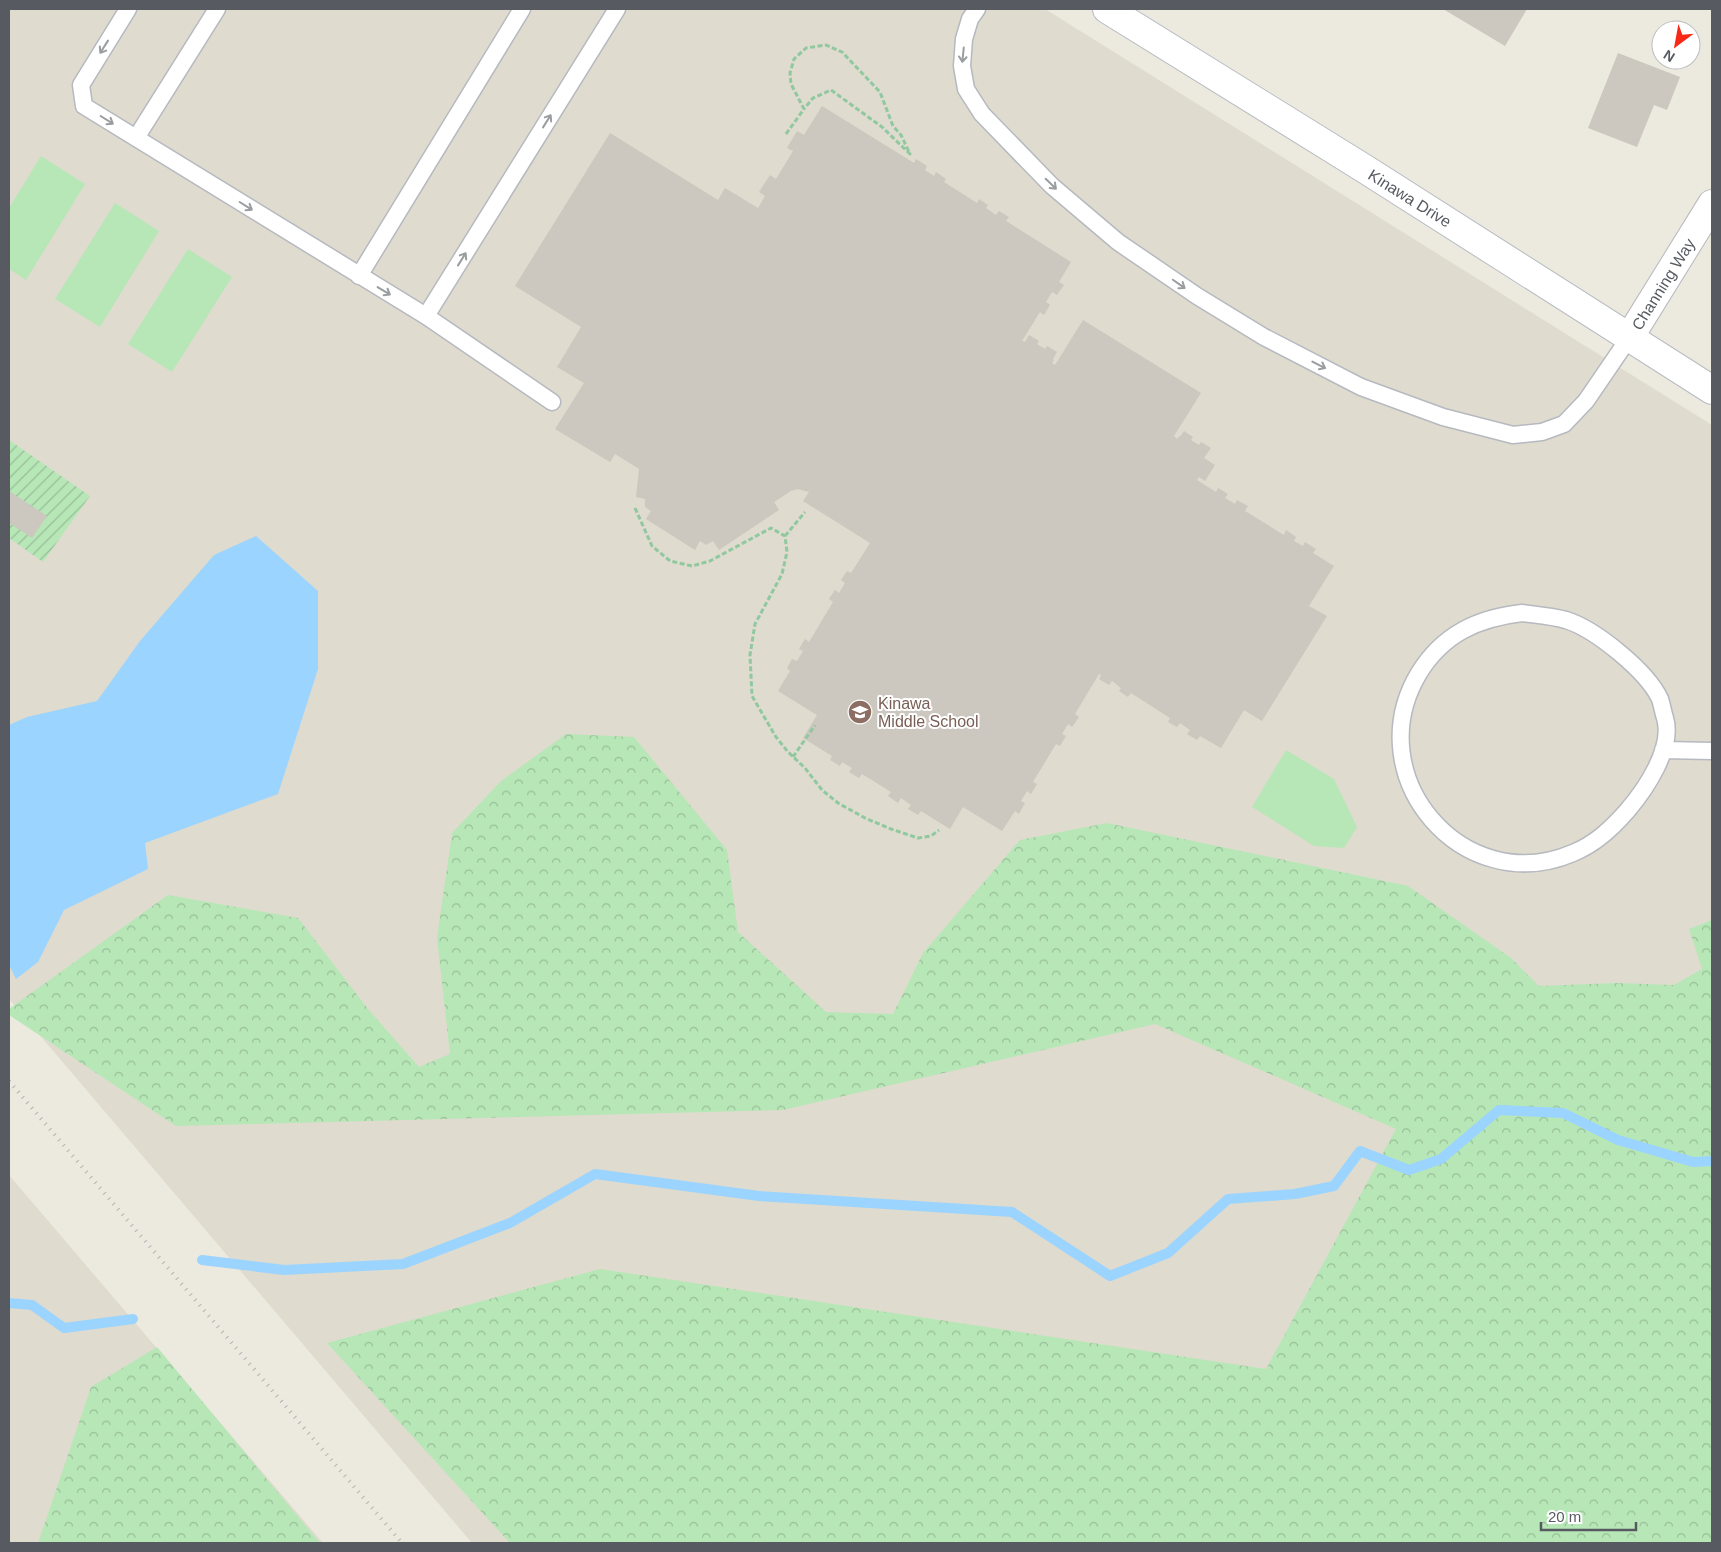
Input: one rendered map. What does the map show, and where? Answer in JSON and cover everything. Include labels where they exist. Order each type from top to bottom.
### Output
[{"type":"street","name":"Kinawa Drive","points":[[1107,9],[1365,169],[1712,390]]},
{"type":"street","name":"Channing Way","points":[[1629,338],[1712,204]]},
{"type":"lane","points":[[128,9],[81,85],[84,106],[426,316],[552,402]]},
{"type":"lane","points":[[136,138],[217,9]]},
{"type":"lane","points":[[359,276],[522,9]]},
{"type":"lane","points":[[426,316],[616,9]]},
{"type":"lane","points":[[976,9],[970,19],[964,39],[962,66],[966,89],[982,114],[1052,186],[1118,242],[1197,296],[1264,337],[1361,387],[1443,417],[1513,435],[1542,432],[1564,424],[1586,401],[1629,338]]},
{"type":"lane","points":[[1522,614],[1568,621],[1607,644],[1644,675],[1659,698],[1668,727],[1663,750],[1642,793],[1612,828],[1594,842],[1573,853],[1551,860],[1528,863],[1505,861],[1483,855],[1462,845],[1443,832],[1427,816],[1415,796],[1406,775],[1401,752],[1401,729],[1404,706],[1412,685],[1424,665],[1439,648],[1457,633],[1477,622],[1499,616],[1522,614]]},
{"type":"lane","points":[[1663,750],[1712,751]]},
{"type":"path","points":[[786,134],[813,98],[822,92],[831,90],[882,128],[910,154],[901,136],[893,126],[880,92],[842,52],[826,45],[806,48],[794,59],[790,73],[791,84],[804,109]]},
{"type":"path","points":[[635,508],[652,546],[670,562],[692,566],[710,561],[771,528],[785,536]]},
{"type":"path","points":[[805,512],[785,536],[787,552],[782,574],[755,624],[750,655],[752,696],[776,737],[805,768],[822,790],[838,802],[865,818],[918,838],[931,836],[939,830]]},
{"type":"path","points":[[793,757],[815,725]]},
{"type":"shaded area","name":"Kinawa Middle School","points":[[9,9],[1045,9],[1712,425],[1712,1543],[472,1543],[9,999]]},
{"type":"shaded area","points":[[9,1175],[323,1543],[9,1543]]},
{"type":"green space","points":[[41,156],[85,184],[26,280],[9,269],[9,208]]},
{"type":"green space","points":[[115,203],[159,231],[100,327],[55,299]]},
{"type":"green space","points":[[188,249],[232,277],[172,372],[128,344]]},
{"type":"green space","points":[[9,440],[90,496],[43,562],[9,538]]},
{"type":"green space","points":[[566,734],[634,737],[727,850],[738,932],[826,1012],[893,1014],[923,953],[1020,840],[1107,823],[1408,886],[1511,958],[1539,986],[1616,983],[1674,985],[1702,969],[1689,929],[1712,920],[1712,1543],[510,1543],[327,1343],[600,1269],[1266,1369],[1396,1129],[1155,1024],[783,1110],[176,1126],[9,1015],[9,1009],[168,895],[298,918],[368,1009],[419,1067],[450,1054],[437,938],[452,833],[501,781]]},
{"type":"green space","points":[[1286,750],[1334,779],[1357,827],[1344,848],[1314,846],[1252,807]]},
{"type":"green space","points":[[157,1347],[320,1543],[38,1543],[91,1387]]},
{"type":"water","points":[[256,536],[318,591],[318,669],[278,794],[145,843],[148,869],[64,910],[38,962],[16,979],[9,965],[9,725],[27,717],[97,701],[140,641],[214,555]]},
{"type":"building","points":[[1443,9],[1527,9],[1505,46]]},
{"type":"building","points":[[1618,53],[1651,66],[1651,70],[1662,70],[1680,77],[1667,110],[1654,105],[1637,147],[1588,128]]},
{"type":"building","name":"Kinawa Middle School","points":[[822,106],[914,163],[916,159],[927,166],[925,170],[934,176],[936,172],[946,179],[944,182],[977,203],[979,199],[988,205],[986,208],[996,215],[999,211],[1009,217],[1006,221],[1071,262],[1059,282],[1064,285],[1057,295],[1052,292],[1046,302],[1050,305],[1044,315],[1040,312],[1022,341],[1025,342],[1029,335],[1039,341],[1037,344],[1045,349],[1047,346],[1057,352],[1052,363],[1055,365],[1083,320],[1201,393],[1174,436],[1177,439],[1184,431],[1193,437],[1191,440],[1199,445],[1201,442],[1211,448],[1204,458],[1215,465],[1205,481],[1199,477],[1197,480],[1216,492],[1218,488],[1228,494],[1225,498],[1235,504],[1237,500],[1248,506],[1245,511],[1284,535],[1286,530],[1296,537],[1294,541],[1303,546],[1305,542],[1316,549],[1313,553],[1334,566],[1309,606],[1327,616],[1262,721],[1244,710],[1221,748],[1200,736],[1197,740],[1187,734],[1190,730],[1180,723],[1177,727],[1168,722],[1170,718],[1131,693],[1128,697],[1119,691],[1121,688],[1112,681],[1109,685],[1099,679],[1101,675],[1099,674],[1075,714],[1079,717],[1072,727],[1068,724],[1062,734],[1066,736],[1060,746],[1056,744],[1033,782],[1037,784],[1031,794],[1027,791],[1021,801],[1025,803],[1019,814],[1015,811],[1002,831],[963,807],[950,829],[921,811],[918,815],[908,809],[911,805],[901,798],[898,803],[888,796],[891,792],[862,774],[859,778],[849,772],[852,768],[842,762],[840,766],[830,760],[832,756],[803,738],[817,715],[778,691],[790,671],[787,668],[792,659],[797,661],[803,651],[799,649],[805,639],[809,642],[833,602],[829,599],[835,590],[839,593],[845,583],[841,580],[847,571],[851,573],[870,543],[803,501],[809,492],[798,489],[791,491],[774,502],[779,510],[719,550],[713,541],[706,545],[700,541],[695,550],[646,519],[651,511],[645,507],[645,499],[636,497],[639,469],[615,454],[610,462],[555,429],[584,383],[557,367],[581,327],[515,286],[610,133],[718,200],[725,188],[758,208],[765,196],[759,192],[770,175],[776,179],[793,151],[787,148],[797,131],[804,135]]},
{"type":"building","points":[[9,491],[47,516],[32,538],[9,523]]},
{"type":"waterway","points":[[202,1260],[284,1270],[403,1264],[510,1223],[595,1174],[759,1196],[1012,1212],[1110,1276],[1168,1253],[1228,1199],[1295,1194],[1334,1186],[1360,1151],[1409,1170],[1441,1159],[1499,1110],[1563,1113],[1618,1140],[1693,1162],[1712,1161]]},
{"type":"waterway","points":[[9,1303],[32,1305],[64,1328],[133,1319]]},
{"type":"railway","points":[[9,1081],[402,1543]]},
{"type":"place","name":"Kinawa Middle School","points":[[860,712]]}]
